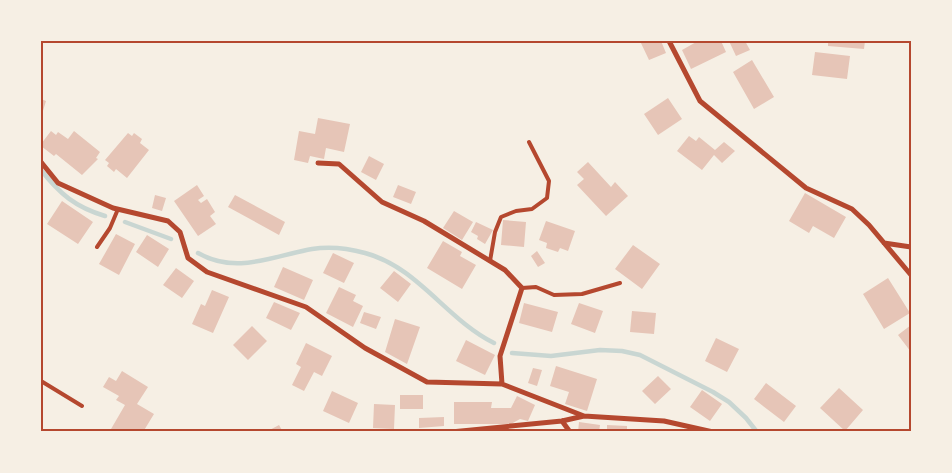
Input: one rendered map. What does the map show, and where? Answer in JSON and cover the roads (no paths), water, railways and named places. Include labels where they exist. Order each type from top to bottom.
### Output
[{"type":"street","points":[[670,41],[700,101],[806,188],[852,208],[911,275]]},
{"type":"street","points":[[41,162],[58,183],[118,209],[168,221],[180,232],[188,258],[207,272],[306,307],[365,348],[427,382],[502,384],[584,416],[664,421],[713,432]]},
{"type":"street","points":[[318,163],[339,164],[382,202],[424,221],[506,270],[522,288],[500,356],[502,384]]},
{"type":"street","points":[[884,243],[911,247]]},
{"type":"street","points":[[451,432],[562,422],[584,416]]},
{"type":"street","points":[[562,422],[570,432]]},
{"type":"lane","points":[[490,261],[495,232],[501,217],[516,211],[532,209],[547,198],[549,181],[529,142]]},
{"type":"lane","points":[[97,247],[110,228],[118,209]]},
{"type":"lane","points":[[522,288],[536,287],[554,295],[582,294],[620,283]]},
{"type":"lane","points":[[41,380],[82,406]]},
{"type":"waterway","points":[[41,170],[69,199],[105,216]]},
{"type":"waterway","points":[[125,222],[171,239]]},
{"type":"waterway","points":[[198,253],[227,263],[255,262],[319,248],[338,248],[365,253],[384,260],[401,270],[461,321],[494,343]]},
{"type":"waterway","points":[[512,353],[551,356],[600,350],[622,351],[640,355],[729,402],[746,418],[757,432]]}]
